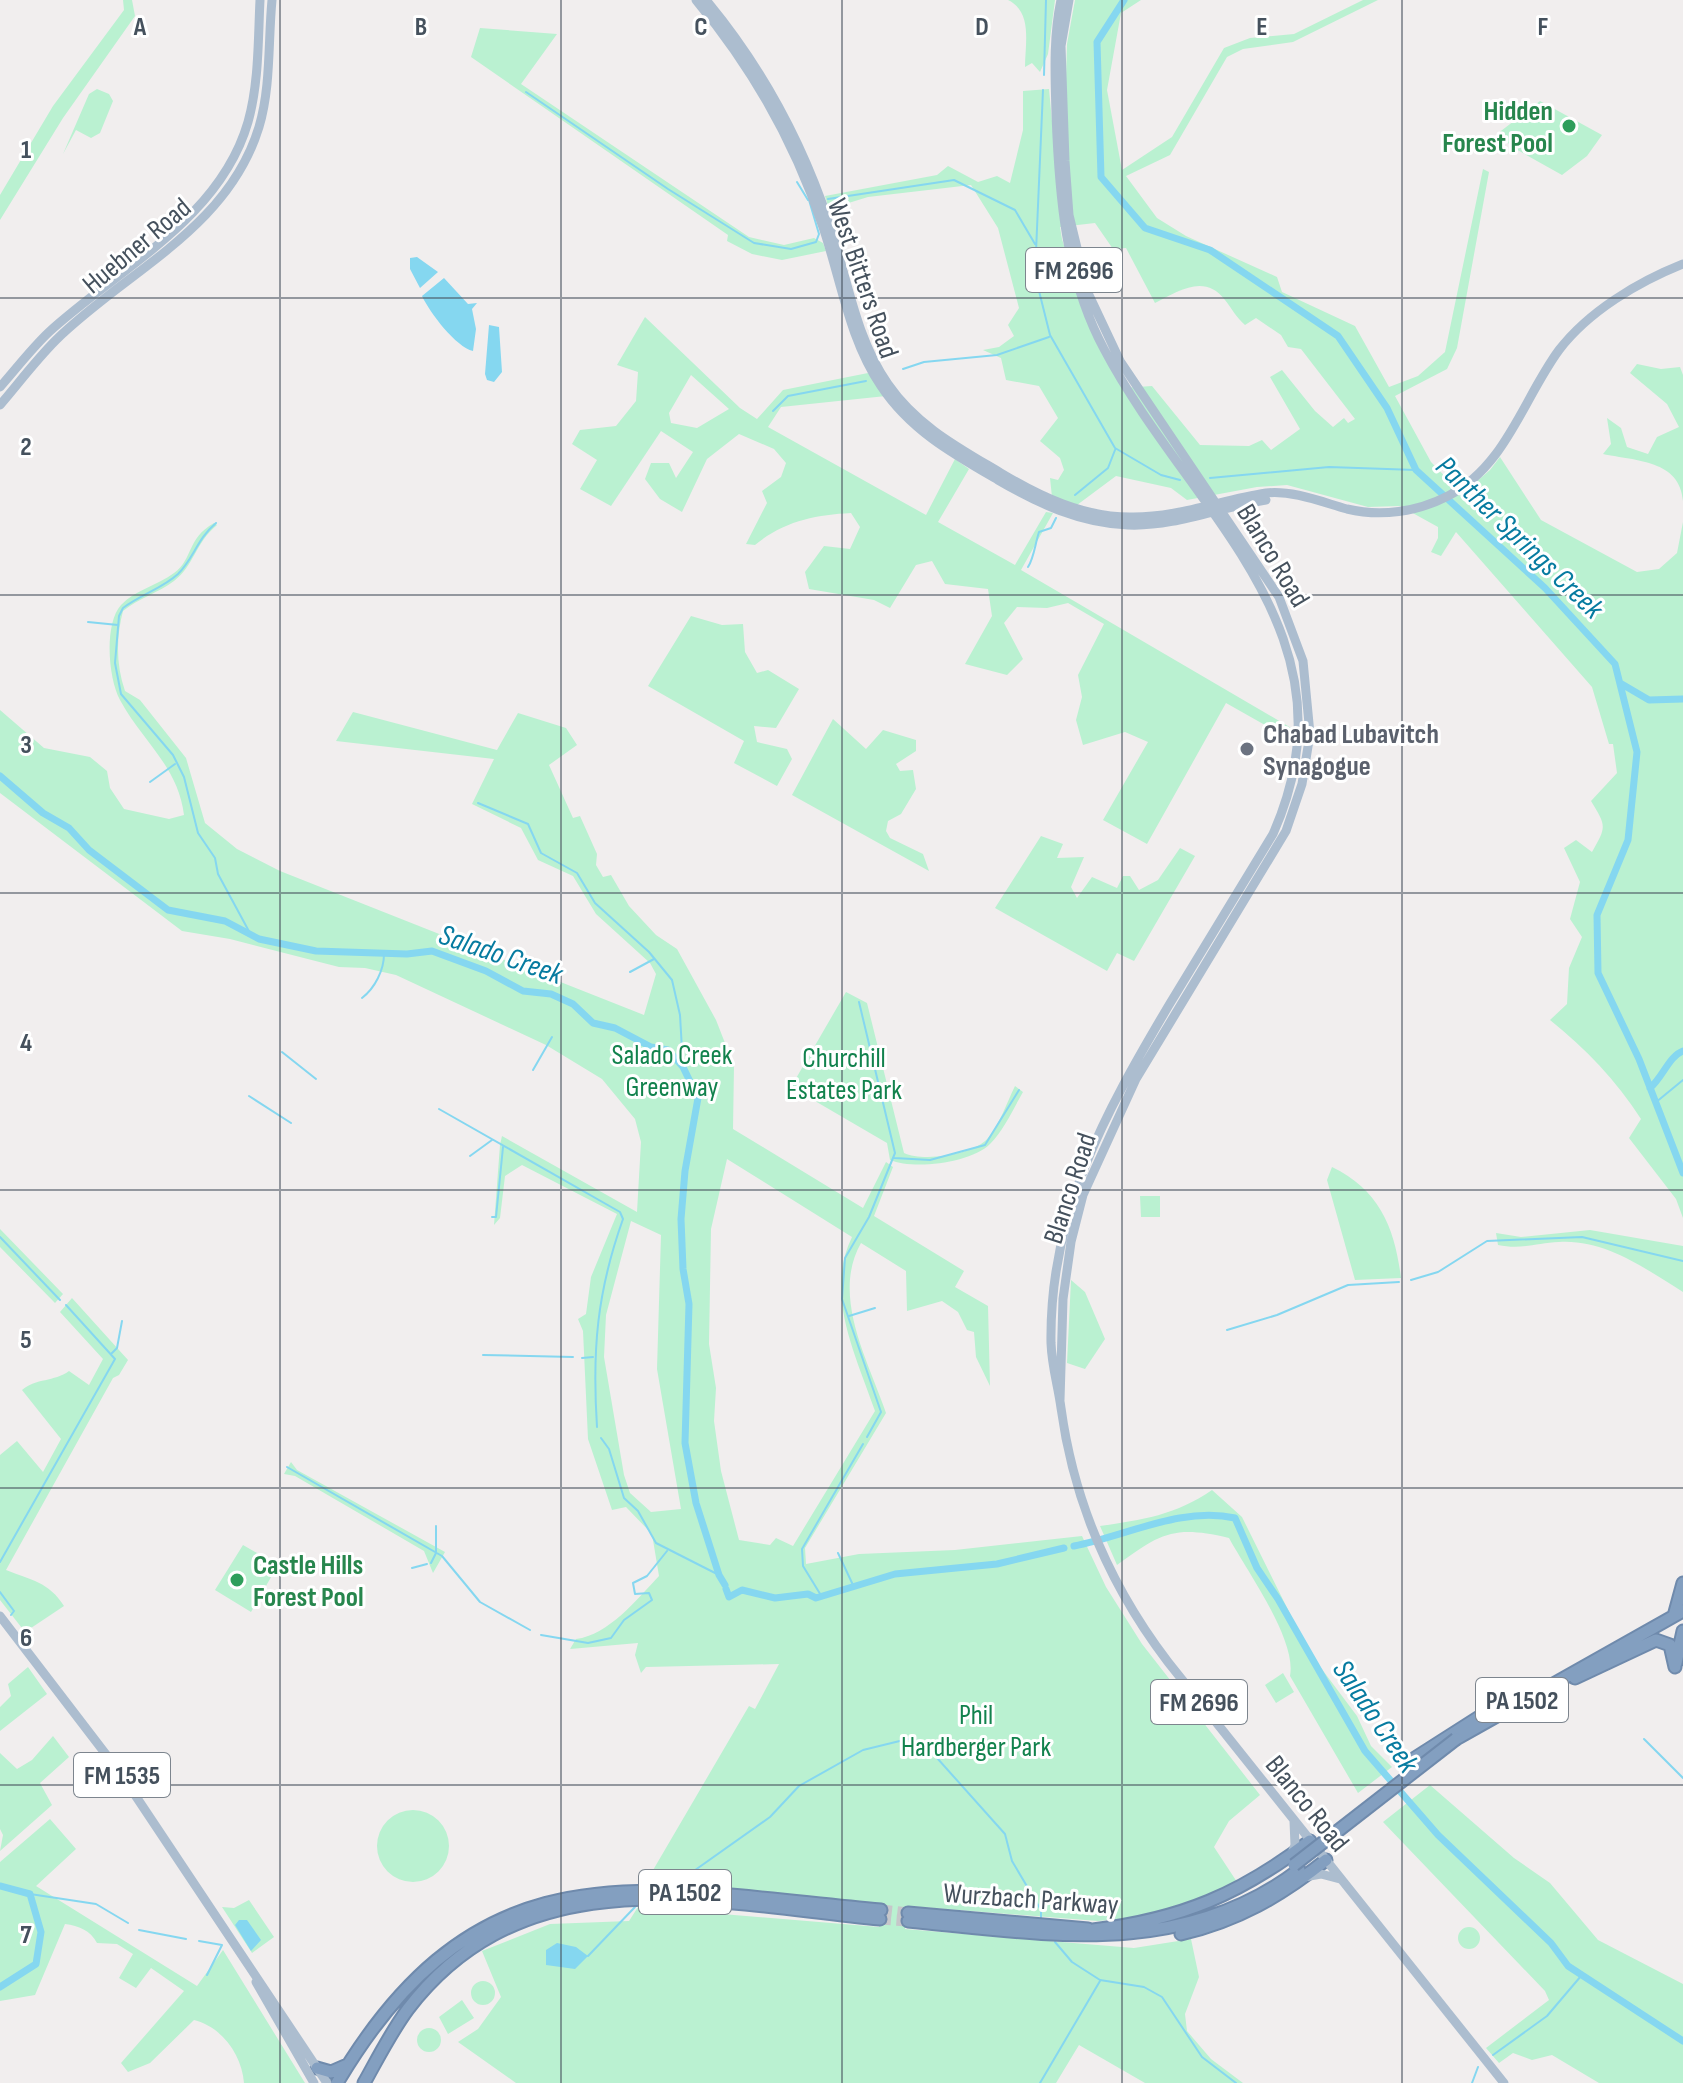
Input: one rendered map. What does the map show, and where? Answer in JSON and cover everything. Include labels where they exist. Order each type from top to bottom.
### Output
[{"type":"highway","points":[[1680,1615],[1683,1583]]},
{"type":"highway","name":"Wurzbach Parkway","points":[[1299,1868],[1216,1910],[1163,1924],[1093,1930],[908,1917],[1081,1936],[1129,1935],[1191,1924],[1257,1898],[1299,1868],[1457,1742],[1589,1663],[1680,1615]]},
{"type":"highway","name":"Wurzbach Parkway","points":[[1457,1742],[1575,1678],[1680,1615]]},
{"type":"highway","points":[[1575,1678],[1656,1640],[1670,1645],[1675,1667],[1683,1631]]},
{"type":"highway","points":[[1415,1758],[1485,1713],[1589,1663]]},
{"type":"highway","points":[[1299,1868],[1310,1841]]},
{"type":"highway","points":[[1299,1868],[1326,1860]]},
{"type":"highway","name":"PA 1502","points":[[337,2083],[385,2009],[429,1965],[483,1929],[551,1901],[595,1892],[639,1889],[880,1914],[645,1898],[596,1900],[541,1913],[474,1947],[429,1985],[402,2018],[364,2083]]},
{"type":"highway","points":[[313,2077],[348,2065],[346,2083]]},
{"type":"main road","name":"West Bitters Road","points":[[696,0],[737,53],[773,111],[826,224]]},
{"type":"main road","name":"West Bitters Road","points":[[706,0],[744,49],[790,127],[873,367],[932,431],[1057,511],[1109,524],[1158,524],[1272,492],[1361,511],[1410,510],[1460,489],[1497,454],[1547,369],[1573,334],[1604,307],[1683,264]]},
{"type":"main road","name":"Blanco Road","points":[[1060,1400],[1054,1389],[1052,1362],[1053,1298],[1064,1233],[1080,1174],[1132,1078],[1282,826],[1296,762],[1299,717],[1292,662],[1280,611],[1231,523],[1195,486],[1103,331],[1070,235],[1058,157],[1054,67],[1061,0]]},
{"type":"main road","name":"Blanco Road","points":[[1069,0],[1061,46],[1061,77],[1070,235]]},
{"type":"main road","points":[[260,2],[271,2]]},
{"type":"main road","name":"Huebner Road","points":[[0,387],[47,334],[189,217],[223,175],[241,143],[250,112],[260,2]]},
{"type":"main road","name":"Huebner Road","points":[[0,405],[55,341],[188,234],[223,195],[256,136],[266,90],[271,2]]},
{"type":"main road","name":"Blanco Road","points":[[1153,418],[1280,611]]},
{"type":"main road","name":"West Bitters Road","points":[[1010,483],[1070,507],[1110,516],[1157,516],[1193,508],[1236,506],[1289,495]]},
{"type":"main road","points":[[1193,508],[1195,486]]},
{"type":"main road","points":[[1231,523],[1231,512],[1236,506]]},
{"type":"main road","name":"Blanco Road","points":[[1132,1078],[1083,1195],[1071,1242],[1063,1299],[1060,1400],[1069,1455],[1089,1524],[1113,1578],[1150,1640],[1504,2083]]},
{"type":"main road","points":[[1080,1174],[1083,1195]]},
{"type":"main road","name":"FM 1535","points":[[0,1616],[121,1774],[254,1979],[276,2022],[313,2077],[327,2083]]},
{"type":"main road","points":[[1294,1821],[1299,1868],[1341,1879]]},
{"type":"main road","name":"FM 1535","points":[[254,1979],[268,1993],[293,2031],[313,2077]]},
{"type":"main road","points":[[276,2022],[293,2031]]},
{"type":"green space","points":[[123,0],[132,0],[135,16],[63,118],[0,220],[0,195],[53,106],[124,10]]},
{"type":"green space","points":[[1008,0],[1055,0],[1048,54],[1040,72],[1032,63],[1025,67],[1024,20],[1016,5]]},
{"type":"green space","points":[[1075,0],[1141,0],[1121,13],[1107,90],[1122,170],[1172,137],[1224,48],[1250,38],[1294,34],[1363,0],[1378,0],[1293,42],[1243,49],[1227,57],[1170,155],[1126,176],[1157,218],[1186,236],[1277,277],[1282,292],[1355,326],[1389,387],[1418,376],[1445,352],[1483,169],[1489,172],[1457,348],[1447,369],[1395,396],[1431,462],[1462,494],[1500,457],[1541,520],[1637,572],[1659,569],[1677,553],[1683,522],[1683,1218],[1676,1199],[1629,1138],[1641,1119],[1600,1066],[1550,1020],[1567,1004],[1569,968],[1582,937],[1570,919],[1580,882],[1564,848],[1576,840],[1592,852],[1603,826],[1591,801],[1617,773],[1613,744],[1609,744],[1592,687],[1456,532],[1441,556],[1431,552],[1438,538],[1438,527],[1400,506],[1368,507],[1287,485],[1257,487],[1187,500],[1171,488],[1116,476],[1077,505],[1052,497],[1050,478],[1058,480],[1064,470],[1060,458],[1040,441],[1058,418],[1039,386],[1006,380],[1001,358],[983,350],[999,347],[1014,336],[1008,325],[1019,308],[998,228],[971,185],[868,197],[829,209],[825,196],[937,175],[948,166],[978,182],[997,176],[1010,183],[1023,130],[1023,91],[1049,89],[1053,132],[1066,79],[1067,44]],"holes":[[[1095,223],[1113,249],[1126,248],[1155,303],[1191,287],[1209,287],[1225,300],[1245,325],[1256,318],[1281,335],[1288,347],[1301,349],[1355,419],[1348,423],[1344,418],[1333,427],[1315,411],[1282,370],[1270,377],[1300,429],[1271,450],[1262,440],[1249,446],[1200,445],[1152,386],[1122,388],[1089,326],[1060,227]]]},
{"type":"green space","points":[[480,28],[557,34],[521,84],[749,237],[784,245],[814,238],[823,243],[826,251],[782,260],[752,254],[727,241],[728,235],[471,57]]},
{"type":"green space","points":[[97,89],[109,94],[113,101],[100,133],[91,138],[76,130],[63,154],[89,94]]},
{"type":"green space","points":[[1540,101],[1602,135],[1587,156],[1562,175],[1514,148],[1497,134]]},
{"type":"green space","points":[[645,317],[740,408],[757,419],[783,390],[868,373],[886,396],[781,407],[768,427],[926,515],[955,459],[969,469],[938,522],[1015,565],[1046,512],[1053,513],[1021,570],[1293,729],[1293,741],[1226,703],[1147,844],[1103,820],[1148,742],[1125,732],[1083,745],[1076,720],[1082,697],[1078,675],[1104,624],[1068,603],[1047,608],[1017,607],[1004,623],[1023,659],[1007,675],[965,664],[992,616],[988,589],[945,584],[932,561],[916,565],[890,608],[874,600],[809,589],[805,572],[824,546],[850,549],[860,527],[851,513],[825,515],[777,530],[755,545],[746,544],[767,503],[762,491],[781,477],[786,463],[774,449],[739,434],[707,459],[682,512],[660,499],[645,479],[651,463],[669,463],[676,478],[693,452],[661,431],[611,506],[580,489],[597,460],[572,444],[580,430],[616,426],[636,401],[638,372],[617,365]],"holes":[[[691,375],[729,409],[697,428],[671,423],[669,413]]]},
{"type":"green space","points":[[1637,364],[1661,369],[1680,367],[1683,375],[1683,501],[1680,487],[1665,470],[1642,461],[1603,454],[1611,444],[1607,418],[1621,428],[1627,447],[1648,454],[1657,437],[1679,427],[1667,404],[1630,373]]},
{"type":"green space","name":"Phil Hardberger Park","points":[[214,523],[217,525],[181,575],[123,611],[118,651],[125,691],[140,700],[186,758],[205,823],[237,849],[280,871],[644,1015],[656,974],[650,963],[596,914],[573,876],[538,860],[521,828],[472,804],[494,759],[336,741],[353,712],[497,750],[518,713],[566,728],[577,745],[549,765],[573,818],[580,816],[597,854],[596,865],[603,877],[611,875],[629,906],[656,935],[677,949],[716,1020],[734,1066],[733,1129],[863,1208],[886,1162],[893,1167],[874,1216],[964,1271],[955,1287],[988,1306],[990,1386],[976,1357],[974,1332],[967,1330],[958,1312],[942,1301],[907,1311],[906,1271],[861,1243],[853,1263],[851,1306],[862,1350],[886,1413],[805,1548],[806,1564],[859,1554],[955,1550],[1082,1536],[1106,1587],[1142,1644],[1260,1795],[1229,1821],[1214,1847],[1239,1885],[1155,1915],[1098,1921],[908,1906],[905,1929],[1134,1948],[1191,1939],[1199,1977],[1185,2014],[1187,2031],[1211,2059],[1243,2083],[1145,2083],[1079,2045],[1056,2083],[516,2083],[458,2042],[478,2029],[501,1997],[482,1951],[550,1924],[629,1921],[638,1907],[879,1927],[882,1904],[696,1885],[649,1877],[749,1706],[755,1709],[779,1664],[646,1667],[641,1673],[635,1655],[638,1643],[570,1649],[576,1639],[600,1631],[611,1623],[659,1576],[652,1534],[626,1507],[612,1510],[588,1439],[583,1331],[578,1319],[586,1314],[591,1277],[617,1214],[522,1165],[505,1176],[500,1218],[494,1225],[500,1145],[502,1136],[637,1212],[641,1142],[635,1119],[602,1079],[546,1045],[396,975],[365,968],[339,967],[230,939],[182,931],[0,793],[0,710],[44,748],[90,757],[107,771],[110,788],[124,809],[169,819],[184,815],[175,782],[120,700],[113,679],[110,638],[121,605],[174,573],[205,529]],"holes":[[[727,1159],[852,1237],[844,1259],[842,1302],[852,1346],[875,1411],[793,1546],[776,1538],[770,1545],[739,1540],[721,1471],[714,1421],[716,1388],[709,1344],[711,1229]],[[631,1221],[661,1235],[657,1369],[681,1509],[651,1512],[630,1493],[624,1475],[604,1357],[606,1315]]]},
{"type":"green space","points":[[691,616],[722,625],[743,624],[745,652],[757,673],[768,670],[799,689],[776,728],[754,726],[757,742],[787,749],[792,759],[777,786],[734,763],[744,741],[648,686]]},
{"type":"green space","points":[[833,719],[866,749],[883,730],[916,740],[916,751],[896,764],[900,771],[913,770],[916,789],[901,814],[888,821],[886,831],[890,838],[923,854],[929,871],[792,795]]},
{"type":"green space","points":[[1041,836],[1063,844],[1057,858],[1084,857],[1071,887],[1077,898],[1092,877],[1117,888],[1123,876],[1130,876],[1139,890],[1158,880],[1180,848],[1195,856],[1134,961],[1117,953],[1107,971],[995,908]]},
{"type":"green space","name":"Churchill Estates Park","points":[[846,992],[867,1003],[904,1153],[935,1157],[960,1153],[981,1144],[996,1126],[1015,1086],[1023,1092],[990,1144],[970,1156],[942,1163],[900,1163],[890,1160],[887,1143],[791,1087]]},
{"type":"green space","points":[[1332,1167],[1362,1187],[1382,1213],[1394,1243],[1401,1278],[1355,1280],[1327,1180]]},
{"type":"green space","points":[[1140,1196],[1160,1196],[1160,1217],[1141,1217]]},
{"type":"green space","points":[[0,1229],[63,1294],[55,1303],[0,1247]]},
{"type":"green space","points":[[1590,1230],[1683,1246],[1683,1292],[1609,1250],[1576,1242],[1521,1247],[1498,1245],[1496,1233],[1521,1237]]},
{"type":"green space","points":[[1071,1280],[1085,1292],[1105,1339],[1085,1369],[1067,1363]]},
{"type":"green space","points":[[72,1298],[128,1360],[119,1375],[113,1378],[6,1570],[46,1587],[64,1606],[25,1632],[0,1600],[0,1455],[17,1441],[43,1472],[61,1439],[22,1390],[69,1371],[89,1385],[103,1359],[60,1312]]},
{"type":"green space","points":[[291,1462],[297,1470],[445,1552],[433,1573],[424,1551],[295,1476],[284,1474]]},
{"type":"green space","points":[[1212,1490],[1242,1517],[1309,1652],[1357,1716],[1371,1746],[1392,1767],[1358,1793],[1290,1676],[1290,1661],[1279,1625],[1229,1538],[1181,1532],[1145,1545],[1117,1565],[1100,1526],[1172,1511]]},
{"type":"green space","points":[[243,1545],[278,1565],[251,1612],[215,1590]]},
{"type":"green space","points":[[28,1667],[47,1694],[0,1731],[0,1707],[11,1696],[8,1684]]},
{"type":"green space","points":[[1283,1673],[1294,1692],[1276,1703],[1265,1685]]},
{"type":"green space","points":[[53,1736],[69,1757],[40,1783],[52,1805],[0,1851],[3,1835],[0,1829],[0,1753],[17,1769],[32,1760]]},
{"type":"green space","points":[[1430,1785],[1514,1858],[1550,1883],[1598,1940],[1683,1984],[1683,2083],[1599,2083],[1552,2055],[1532,2060],[1513,2053],[1499,2063],[1486,2048],[1549,2000],[1545,1991],[1383,1822]]},
{"type":"green space","points":[[413,1810],[433,1816],[443,1826],[449,1846],[443,1866],[433,1876],[413,1882],[393,1876],[383,1866],[377,1846],[383,1826],[393,1816]]},
{"type":"green space","points":[[50,1819],[76,1849],[36,1886],[197,1986],[223,1950],[305,2083],[244,2083],[239,2062],[229,2044],[213,2029],[194,2020],[150,2063],[128,2072],[121,2063],[184,1991],[151,1968],[136,1988],[119,1978],[133,1954],[117,1944],[97,1943],[87,1932],[75,1926],[65,1924],[35,1995],[0,2001],[0,1862]]},
{"type":"green space","points":[[249,1900],[274,1937],[252,1953],[222,1907],[234,1908]]},
{"type":"green space","points":[[1465,1927],[1473,1927],[1480,1938],[1473,1949],[1465,1949],[1458,1942],[1458,1934]]},
{"type":"green space","points":[[483,1981],[494,1988],[495,1993],[488,2004],[483,2005],[472,1998],[471,1993],[478,1982]]},
{"type":"green space","points":[[462,2000],[474,2018],[448,2034],[439,2017]]},
{"type":"green space","points":[[429,2028],[438,2031],[441,2040],[438,2049],[429,2052],[420,2049],[417,2040],[420,2031]]},
{"type":"water","points":[[417,257],[438,272],[420,288],[410,269],[410,258]]},
{"type":"water","points":[[444,278],[468,304],[477,303],[472,309],[476,329],[473,351],[459,343],[444,328],[422,296]]},
{"type":"water","points":[[489,325],[499,327],[502,372],[494,382],[487,380],[485,374]]},
{"type":"water","points":[[239,1920],[247,1920],[261,1940],[251,1951],[235,1925]]},
{"type":"water","points":[[557,1943],[576,1947],[588,1956],[575,1969],[546,1965],[546,1950]]},
{"type":"waterway","points":[[1044,75],[1046,0]]},
{"type":"waterway","name":"Panther Springs Creek","points":[[1124,0],[1097,42],[1101,177],[1145,228],[1210,250],[1338,336],[1387,408],[1416,470],[1545,588],[1615,664],[1637,752],[1628,840],[1597,915],[1598,973],[1639,1059],[1683,1173]]},
{"type":"waterway","points":[[1043,90],[1035,275],[1050,335],[1115,448],[1161,475],[1180,480]]},
{"type":"waterway","points":[[526,92],[668,189],[754,243],[791,249],[816,242],[819,234],[809,200]]},
{"type":"waterway","points":[[828,199],[954,180],[1015,210],[1035,244]]},
{"type":"waterway","points":[[797,182],[808,200]]},
{"type":"waterway","points":[[903,369],[924,362],[997,355],[1049,337]]},
{"type":"waterway","points":[[773,411],[788,396],[866,381]]},
{"type":"waterway","points":[[1075,495],[1108,468],[1115,450]]},
{"type":"waterway","points":[[1210,478],[1329,467],[1416,470]]},
{"type":"waterway","points":[[1028,567],[1039,532],[1051,528],[1056,518]]},
{"type":"waterway","points":[[216,523],[204,535],[178,574],[123,608],[119,616],[115,663],[121,694],[173,755],[184,777],[198,833],[215,858],[218,874],[251,935]]},
{"type":"waterway","points":[[88,622],[118,625]]},
{"type":"waterway","name":"Panther Springs Creek","points":[[1620,683],[1649,700],[1683,699]]},
{"type":"waterway","points":[[150,782],[175,764]]},
{"type":"waterway","name":"Salado Creek","points":[[0,776],[168,910],[225,921],[259,939],[316,951],[407,954],[432,951],[486,971],[523,991],[551,994],[573,1004],[593,1023],[615,1028],[651,1047],[668,1050],[683,1067],[698,1098],[685,1171],[681,1219],[683,1269],[689,1304],[685,1443],[696,1503],[725,1585]]},
{"type":"waterway","points":[[478,803],[528,824],[541,853],[577,873],[595,903],[649,952],[672,980],[680,1015],[683,1067]]},
{"type":"waterway","points":[[362,998],[378,978],[384,954]]},
{"type":"waterway","points":[[630,972],[654,959]]},
{"type":"waterway","points":[[859,1002],[895,1153],[869,1217],[845,1258],[842,1299],[881,1412],[867,1437]]},
{"type":"waterway","points":[[533,1070],[552,1037]]},
{"type":"waterway","name":"Panther Springs Creek","points":[[1650,1088],[1674,1057],[1683,1051]]},
{"type":"waterway","points":[[282,1052],[316,1079]]},
{"type":"waterway","name":"Panther Springs Creek","points":[[1655,1103],[1683,1080]]},
{"type":"waterway","points":[[894,1158],[930,1160],[985,1145],[1019,1090]]},
{"type":"waterway","points":[[249,1096],[291,1123]]},
{"type":"waterway","points":[[439,1109],[620,1212],[623,1219],[607,1271],[598,1322],[595,1372],[597,1427]]},
{"type":"waterway","points":[[470,1156],[492,1140]]},
{"type":"waterway","points":[[492,1217],[496,1217],[503,1147]]},
{"type":"waterway","points":[[0,1237],[60,1300]]},
{"type":"waterway","points":[[1411,1280],[1438,1272],[1487,1241],[1582,1237],[1683,1261]]},
{"type":"waterway","points":[[1227,1330],[1277,1315],[1348,1285],[1399,1282]]},
{"type":"waterway","points":[[0,1562],[115,1359],[66,1305]]},
{"type":"waterway","points":[[849,1316],[875,1308]]},
{"type":"waterway","points":[[112,1353],[117,1348],[122,1321]]},
{"type":"waterway","points":[[483,1355],[573,1357]]},
{"type":"waterway","points":[[582,1358],[593,1357]]},
{"type":"waterway","points":[[601,1438],[609,1449],[624,1498],[638,1511],[656,1543],[719,1575]]},
{"type":"waterway","points":[[822,1597],[803,1566],[802,1549],[863,1444]]},
{"type":"waterway","points":[[287,1467],[442,1556],[480,1602],[530,1630]]},
{"type":"waterway","name":"Salado Creek","points":[[1074,1546],[1174,1519],[1215,1515],[1235,1518],[1257,1568],[1365,1751],[1438,1835],[1551,1943],[1568,1966],[1683,2041]]},
{"type":"waterway","points":[[431,1563],[436,1553],[436,1526]]},
{"type":"waterway","name":"Salado Creek","points":[[726,1589],[729,1597],[742,1590],[775,1598],[808,1594],[816,1598],[895,1574],[997,1564],[1064,1548]]},
{"type":"waterway","points":[[541,1635],[588,1643],[611,1638],[624,1620],[652,1600],[649,1593],[635,1594],[633,1583],[647,1576],[667,1551]]},
{"type":"waterway","points":[[838,1553],[853,1585]]},
{"type":"waterway","points":[[412,1568],[427,1564]]},
{"type":"waterway","points":[[0,1592],[14,1611],[11,1615]]},
{"type":"waterway","points":[[674,1885],[770,1817],[799,1786],[863,1750],[912,1738],[929,1749],[1005,1834],[1012,1861],[1041,1910],[1041,1920]]},
{"type":"waterway","points":[[1644,1739],[1683,1778]]},
{"type":"waterway","points":[[0,1886],[30,1894],[41,1932],[36,1964],[0,1987]]},
{"type":"waterway","points":[[30,1894],[96,1904],[128,1923]]},
{"type":"waterway","points":[[588,1956],[635,1907]]},
{"type":"waterway","points":[[139,1930],[186,1939]]},
{"type":"waterway","points":[[199,1941],[222,1945],[207,1975]]},
{"type":"waterway","points":[[1055,1942],[1072,1962],[1100,1980],[1144,1987],[1162,1997],[1202,2057],[1236,2083]]},
{"type":"waterway","points":[[1493,2055],[1547,2016],[1581,1976]]},
{"type":"waterway","points":[[1040,2083],[1100,1981]]},
{"type":"waterway","points":[[1472,2083],[1478,2067]]},
{"type":"tunnel","points":[[881,1910],[908,1913]]},
{"type":"tunnel","points":[[880,1919],[908,1921]]},
{"type":"place","name":"Hidden Forest Pool","points":[[1569,126]]},
{"type":"place","name":"Chabad Lubavitch Synagogue","points":[[1247,749]]},
{"type":"place","name":"Castle Hills Forest Pool","points":[[237,1580]]},
{"type":"park label","name":"Salado Creek Greenway","points":[[672,1070]]}]
